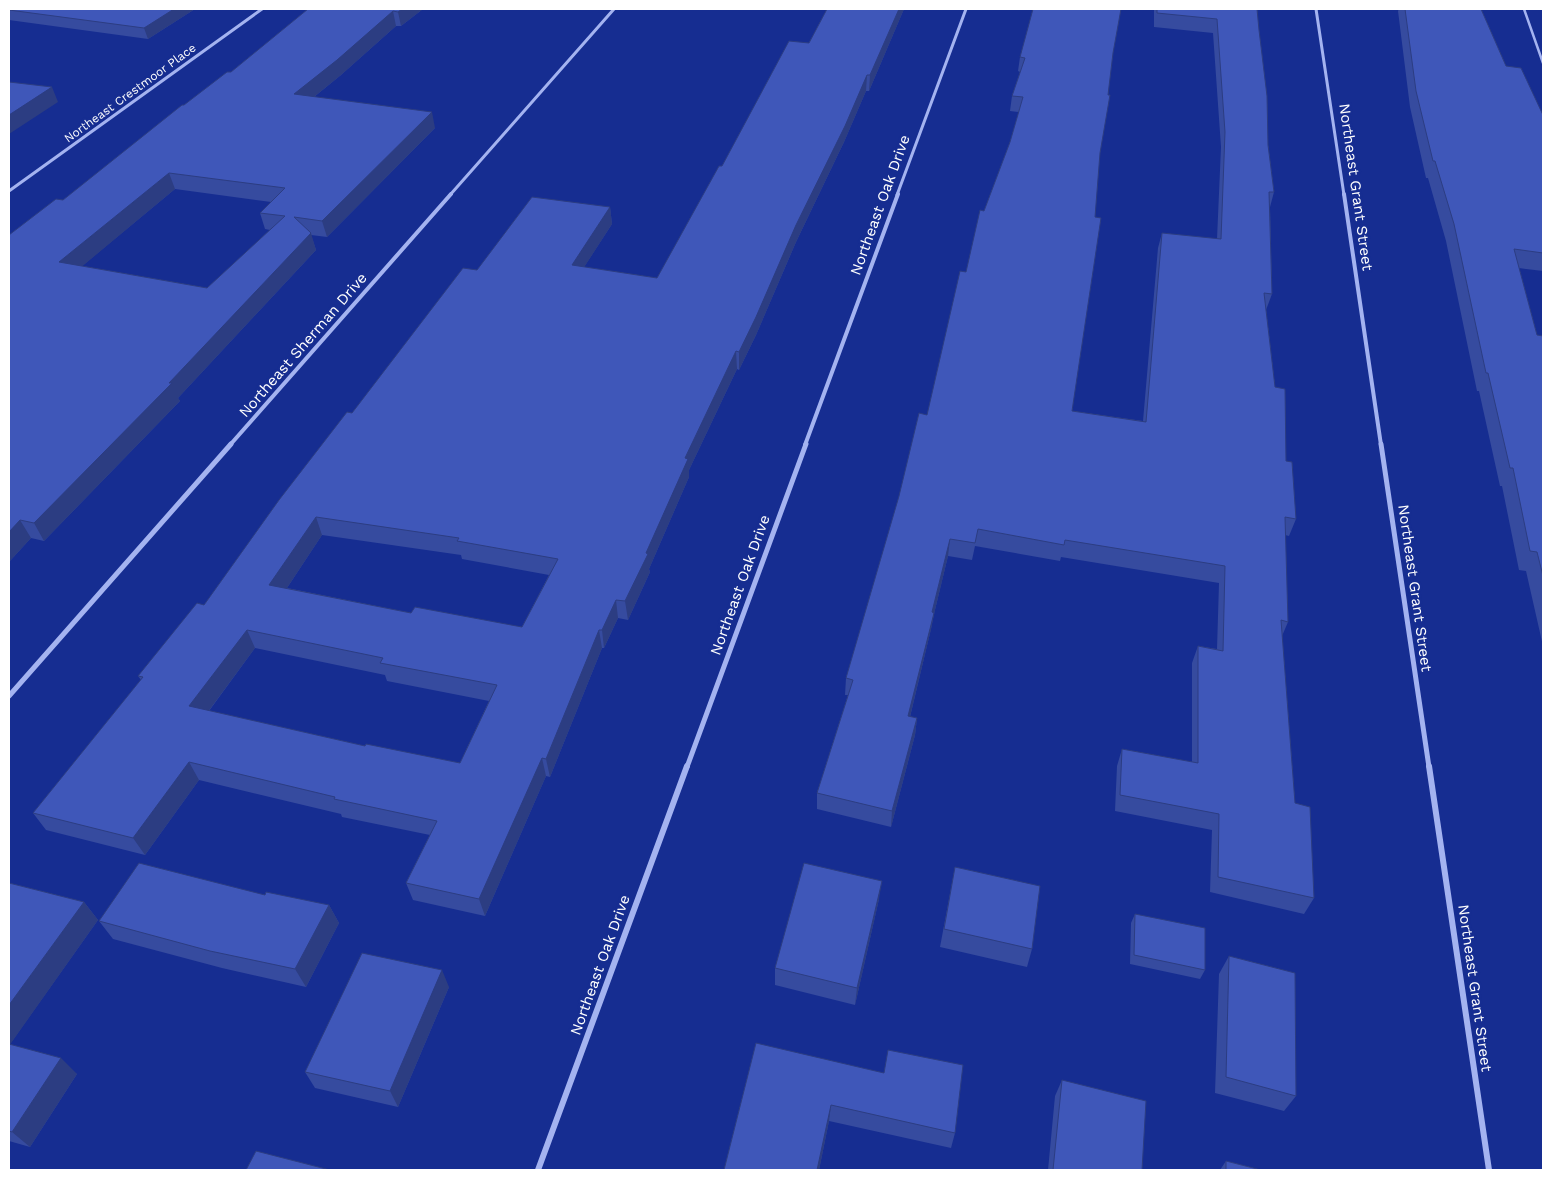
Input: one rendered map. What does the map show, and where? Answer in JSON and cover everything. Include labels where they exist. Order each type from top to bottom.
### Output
[{"type":"street","name":"Northeast Crestmoor Place","points":[[9,191],[262,9]]},
{"type":"street","name":"Northeast Sherman Drive","points":[[9,696],[614,9]]},
{"type":"street","name":"Northeast Oak Drive","points":[[538,1170],[966,9]]},
{"type":"street","name":"Northeast Grant Street","points":[[1316,9],[1489,1170]]},
{"type":"lane","points":[[1524,9],[1543,63]]},
{"type":"building","points":[[9,9],[174,9],[144,28]]},
{"type":"building","points":[[308,9],[402,9],[398,12],[393,11],[337,60],[294,94],[432,112],[322,221],[294,217],[311,233],[169,383],[172,383],[34,523],[20,520],[9,532],[9,235],[56,199],[63,200],[182,105],[227,72],[231,72]],"holes":[[[169,173],[285,188],[260,213],[285,216],[207,288],[59,262]]]},
{"type":"building","points":[[827,9],[899,9],[870,75],[867,75],[845,126],[796,225],[756,317],[739,352],[736,351],[685,458],[688,459],[646,553],[648,554],[625,601],[616,600],[602,630],[599,630],[546,759],[542,758],[479,899],[406,883],[437,821],[334,799],[335,797],[189,762],[133,838],[33,813],[143,677],[138,676],[197,603],[204,605],[279,500],[347,412],[352,413],[463,268],[477,270],[532,197],[610,207],[572,265],[657,278],[719,166],[722,166],[789,41],[809,43]],"holes":[[[316,517],[459,538],[457,541],[558,559],[522,627],[415,607],[411,613],[269,585]],[[247,630],[383,658],[380,663],[497,685],[460,763],[366,744],[365,746],[189,706]]]},
{"type":"building","points":[[1033,9],[1121,9],[1113,53],[1108,95],[1110,95],[1100,153],[1095,217],[1101,218],[1072,411],[1146,422],[1162,233],[1221,239],[1225,132],[1217,19],[1157,13],[1157,9],[1257,9],[1267,96],[1268,145],[1274,192],[1269,192],[1272,294],[1264,293],[1275,387],[1285,389],[1286,461],[1292,462],[1296,519],[1285,517],[1288,622],[1281,620],[1295,803],[1310,807],[1314,898],[1218,877],[1219,814],[1120,795],[1122,749],[1198,763],[1198,646],[1223,651],[1225,566],[1065,540],[1064,545],[978,529],[975,543],[950,539],[932,612],[934,613],[908,716],[917,718],[892,811],[817,793],[853,680],[846,678],[899,496],[919,413],[927,415],[960,271],[966,272],[980,210],[984,211],[1010,142],[1023,97],[1012,96],[1025,58],[1020,57]]},
{"type":"building","points":[[1405,9],[1481,9],[1506,66],[1521,68],[1543,115],[1543,253],[1514,249],[1537,335],[1543,336],[1543,576],[1537,552],[1530,551],[1513,468],[1510,468],[1488,373],[1486,373],[1454,224],[1435,161],[1433,161],[1416,91]]},
{"type":"building","points":[[9,82],[52,87],[9,115]]},
{"type":"building","points":[[139,863],[265,895],[266,892],[329,905],[295,969],[210,951],[99,921]]},
{"type":"building","points":[[804,863],[882,881],[857,988],[775,968]]},
{"type":"building","points":[[955,867],[1040,886],[1032,949],[944,929]]},
{"type":"building","points":[[9,883],[84,902],[9,1005]]},
{"type":"building","points":[[1135,914],[1205,928],[1205,970],[1134,955]]},
{"type":"building","points":[[362,953],[442,970],[390,1091],[305,1072]]},
{"type":"building","points":[[1229,956],[1295,973],[1296,1096],[1226,1077]]},
{"type":"building","points":[[756,1043],[884,1073],[888,1050],[963,1065],[955,1133],[831,1105],[817,1170],[724,1170]]},
{"type":"building","points":[[9,1044],[61,1058],[12,1132],[9,1131]]},
{"type":"building","points":[[1062,1080],[1146,1101],[1142,1170],[1053,1170]]},
{"type":"building","points":[[256,1151],[330,1170],[246,1170]]},
{"type":"building","points":[[1226,1161],[1261,1170],[1226,1170]]}]
